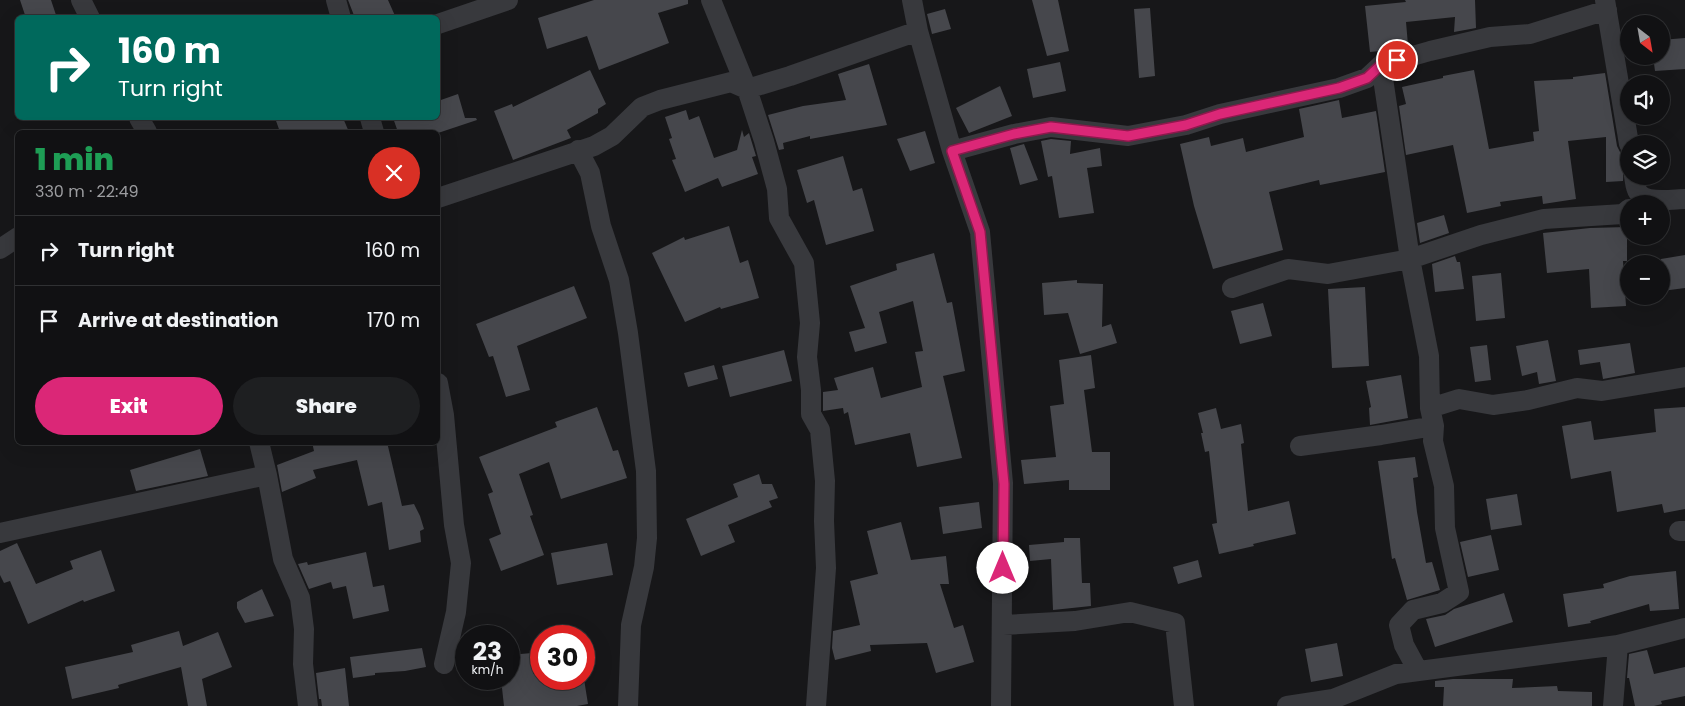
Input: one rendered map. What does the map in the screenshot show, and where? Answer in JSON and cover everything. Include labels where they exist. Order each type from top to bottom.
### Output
[{"type":"street","points":[[81,0],[88,15]]},
{"type":"street","points":[[336,0],[340,15]]},
{"type":"street","points":[[440,23],[508,0]]},
{"type":"street","points":[[711,0],[764,141],[777,189],[779,218],[804,263],[810,323],[807,356],[810,414],[820,430],[825,480],[826,568],[816,706]]},
{"type":"street","points":[[912,0],[918,32],[952,151],[980,232],[1004,484],[1002,706]]},
{"type":"street","points":[[952,151],[1014,134],[1051,127],[1128,136],[1186,125],[1220,114],[1339,88],[1367,78],[1381,65],[1430,51],[1490,37],[1530,34],[1606,5],[1628,135]]},
{"type":"street","points":[[440,197],[594,146],[612,136],[642,107],[660,100],[731,82],[746,89],[790,76],[918,32]]},
{"type":"street","points":[[1381,65],[1410,259],[1428,356],[1433,441],[1444,486],[1445,528],[1459,592],[1442,603],[1413,610],[1399,625],[1404,645],[1418,671]]},
{"type":"street","points":[[578,150],[590,173],[601,226],[619,280],[630,342],[646,471],[647,538],[644,567],[631,625],[628,706]]},
{"type":"street","points":[[1670,199],[1685,199]]},
{"type":"street","points":[[1232,288],[1288,269],[1328,274],[1410,259],[1481,235],[1544,219],[1620,214]]},
{"type":"street","points":[[0,249],[15,238]]},
{"type":"street","points":[[1300,446],[1381,435],[1432,417],[1459,399],[1493,405],[1528,400],[1577,388],[1602,391],[1685,377]]},
{"type":"street","points":[[440,394],[444,415],[454,525],[461,562],[456,612],[444,664]]},
{"type":"street","points":[[260,445],[283,559],[300,598],[304,629],[304,664],[308,706]]},
{"type":"street","points":[[0,533],[267,475]]},
{"type":"street","points":[[1003,625],[1075,621],[1130,612],[1175,623],[1184,706]]},
{"type":"street","points":[[1287,706],[1333,698],[1396,674],[1618,645],[1685,628]]},
{"type":"street","points":[[1613,706],[1618,645]]},
{"type":"building","points":[[20,0],[51,0],[56,15],[25,15]]},
{"type":"building","points":[[348,0],[388,0],[395,15],[354,15]]},
{"type":"building","points":[[594,0],[688,0],[688,4],[658,13],[669,43],[599,70],[587,36],[547,49],[538,18]]},
{"type":"building","points":[[1032,0],[1058,0],[1069,51],[1047,56]]},
{"type":"building","points":[[1405,0],[1475,0],[1476,28],[1454,32],[1455,17],[1406,22],[1408,45],[1390,50],[1370,52],[1365,6],[1406,2]]},
{"type":"building","points":[[1150,8],[1155,76],[1139,78],[1134,9]]},
{"type":"building","points":[[945,9],[951,29],[932,34],[927,14]]},
{"type":"building","points":[[1685,38],[1685,69],[1655,71],[1654,65],[1670,65],[1670,39]]},
{"type":"building","points":[[1060,62],[1066,91],[1033,98],[1027,69]]},
{"type":"building","points":[[869,64],[887,125],[810,139],[810,136],[783,143],[784,149],[779,150],[768,115],[803,106],[846,100],[838,74]]},
{"type":"building","points":[[590,70],[606,104],[598,109],[598,113],[567,130],[571,138],[513,160],[494,111],[512,104],[513,107]]},
{"type":"building","points":[[1474,70],[1489,149],[1534,141],[1533,132],[1539,131],[1534,81],[1573,79],[1573,77],[1605,73],[1617,146],[1620,152],[1620,181],[1606,182],[1606,137],[1568,141],[1576,199],[1543,204],[1542,196],[1500,202],[1501,206],[1467,213],[1453,145],[1406,155],[1399,106],[1406,104],[1402,87],[1443,78],[1443,76]]},
{"type":"building","points":[[1000,86],[1012,116],[969,133],[956,108]]},
{"type":"building","points":[[458,94],[465,118],[476,118],[477,120],[440,132],[440,130],[397,130],[394,120],[440,120],[440,100]]},
{"type":"building","points":[[1339,100],[1342,118],[1376,111],[1385,172],[1320,185],[1319,180],[1269,192],[1283,250],[1213,269],[1194,206],[1180,144],[1209,137],[1211,146],[1243,138],[1246,152],[1304,137],[1299,109]]},
{"type":"building","points":[[686,110],[689,120],[699,116],[714,158],[737,150],[742,130],[744,137],[749,133],[756,156],[752,157],[758,174],[722,187],[718,178],[685,192],[672,160],[676,159],[669,139],[672,138],[665,117]]},
{"type":"building","points":[[276,120],[344,120],[348,130],[279,130]]},
{"type":"building","points":[[925,131],[935,163],[910,171],[897,139]]},
{"type":"building","points":[[1051,139],[1071,141],[1070,154],[1100,148],[1102,166],[1087,168],[1094,213],[1059,218],[1052,176],[1048,177],[1041,141]]},
{"type":"building","points":[[1024,144],[1038,180],[1020,185],[1010,148]]},
{"type":"building","points":[[843,156],[853,191],[862,188],[874,231],[826,245],[814,200],[807,203],[797,170]]},
{"type":"building","points":[[1444,215],[1449,233],[1420,243],[1417,223]]},
{"type":"building","points":[[729,226],[740,263],[748,260],[759,298],[721,309],[720,307],[685,322],[652,253],[684,237],[685,240]]},
{"type":"building","points":[[1620,227],[1620,245],[1627,245],[1627,255],[1620,255],[1620,305],[1626,306],[1591,308],[1589,269],[1547,273],[1543,233]]},
{"type":"building","points":[[934,253],[947,303],[952,302],[965,371],[943,376],[962,458],[917,467],[910,433],[855,445],[848,412],[844,414],[843,408],[823,411],[823,392],[838,390],[834,378],[873,367],[881,398],[922,387],[915,352],[923,351],[913,301],[879,312],[887,343],[855,352],[849,332],[865,328],[850,286],[897,270],[896,264]]},
{"type":"building","points":[[1685,255],[1685,288],[1670,290],[1670,258]]},
{"type":"building","points":[[1455,256],[1457,262],[1460,262],[1464,289],[1435,292],[1432,264]]},
{"type":"building","points":[[1501,273],[1505,318],[1476,321],[1472,276]]},
{"type":"building","points":[[1077,280],[1077,283],[1103,284],[1102,327],[1111,324],[1117,343],[1080,354],[1068,313],[1044,315],[1042,283]]},
{"type":"building","points":[[574,286],[587,318],[517,346],[530,390],[506,397],[493,356],[489,357],[476,324]]},
{"type":"building","points":[[1365,287],[1369,366],[1332,368],[1328,289]]},
{"type":"building","points":[[1263,303],[1272,336],[1240,344],[1231,311]]},
{"type":"building","points":[[1548,340],[1556,381],[1539,384],[1537,372],[1522,376],[1516,346]]},
{"type":"building","points":[[1630,343],[1635,373],[1603,379],[1600,362],[1580,365],[1578,350]]},
{"type":"building","points":[[1487,345],[1491,380],[1475,382],[1470,347]]},
{"type":"building","points":[[784,350],[792,381],[730,397],[722,366]]},
{"type":"building","points":[[1091,355],[1095,388],[1084,390],[1092,452],[1110,452],[1110,490],[1069,490],[1069,480],[1024,484],[1021,460],[1056,457],[1050,406],[1064,404],[1059,360]]},
{"type":"building","points":[[714,365],[718,379],[688,387],[684,373]]},
{"type":"building","points":[[1401,375],[1408,418],[1370,425],[1369,408],[1371,407],[1366,381]]},
{"type":"building","points":[[597,407],[613,451],[618,450],[627,478],[561,499],[549,462],[519,474],[533,515],[530,516],[544,555],[501,571],[489,539],[501,534],[488,494],[493,492],[479,457],[557,427],[555,422]]},
{"type":"building","points":[[1685,407],[1685,509],[1664,513],[1662,504],[1617,512],[1611,471],[1571,479],[1562,426],[1591,421],[1594,440],[1656,432],[1654,409]]},
{"type":"building","points":[[1216,408],[1221,429],[1241,424],[1244,443],[1241,444],[1248,511],[1289,501],[1296,534],[1219,554],[1212,524],[1217,523],[1209,451],[1205,452],[1198,413]]},
{"type":"building","points":[[313,445],[388,445],[402,506],[414,504],[420,516],[424,529],[420,531],[421,542],[389,550],[382,502],[368,506],[357,460],[313,470],[316,478],[282,492],[277,465],[314,451]]},
{"type":"building","points":[[200,449],[208,476],[136,491],[130,470]]},
{"type":"building","points":[[1415,457],[1418,477],[1413,478],[1426,563],[1432,562],[1440,590],[1407,600],[1395,558],[1392,559],[1378,461]]},
{"type":"building","points":[[759,474],[762,484],[772,484],[778,498],[769,501],[772,507],[728,525],[735,542],[701,556],[686,519],[738,497],[733,484]]},
{"type":"building","points":[[1517,494],[1522,525],[1491,530],[1486,499]]},
{"type":"building","points":[[979,502],[982,528],[943,534],[939,507]]},
{"type":"building","points":[[901,522],[911,560],[946,556],[949,584],[940,584],[954,628],[963,625],[974,662],[936,673],[927,643],[870,645],[871,651],[835,660],[832,648],[833,631],[860,625],[850,581],[878,574],[867,531]]},
{"type":"building","points":[[1491,535],[1499,570],[1468,577],[1460,542]]},
{"type":"building","points":[[1064,538],[1080,538],[1082,583],[1090,583],[1091,606],[1053,610],[1051,559],[1030,561],[1029,545],[1064,542]]},
{"type":"building","points":[[17,543],[36,584],[73,569],[70,561],[101,550],[115,591],[84,602],[83,600],[28,624],[10,581],[4,583],[0,575],[0,551]]},
{"type":"building","points":[[607,543],[613,575],[557,585],[551,553]]},
{"type":"building","points":[[366,552],[373,587],[384,585],[389,611],[353,619],[346,586],[333,589],[331,582],[309,589],[298,564],[307,562],[308,565]]},
{"type":"building","points":[[1198,560],[1202,577],[1178,584],[1173,567]]},
{"type":"building","points":[[1676,571],[1679,609],[1650,611],[1649,604],[1590,621],[1591,623],[1568,627],[1563,594],[1604,588],[1603,584],[1630,576]]},
{"type":"building","points":[[262,589],[274,616],[245,623],[237,608],[237,602]]},
{"type":"building","points":[[1504,593],[1513,622],[1435,647],[1426,619],[1445,615],[1454,609]]},
{"type":"building","points":[[179,631],[183,646],[218,632],[232,667],[202,679],[207,706],[188,706],[181,667],[118,685],[119,688],[72,699],[65,667],[133,652],[131,645]]},
{"type":"building","points":[[1337,643],[1343,676],[1311,682],[1305,649]]},
{"type":"building","points":[[422,648],[426,667],[405,671],[375,673],[375,675],[353,678],[350,657]]},
{"type":"building","points":[[1647,650],[1654,674],[1685,667],[1685,696],[1661,701],[1662,704],[1654,706],[1635,706],[1629,678],[1627,678],[1629,654]]},
{"type":"building","points":[[530,653],[530,690],[586,690],[588,704],[577,706],[504,706],[502,690],[520,690],[520,654]]},
{"type":"building","points":[[345,668],[349,706],[322,706],[321,699],[319,699],[316,673]]},
{"type":"building","points":[[1453,679],[1513,679],[1512,688],[1557,686],[1558,691],[1592,692],[1592,706],[1443,706],[1444,687],[1435,687],[1435,681]]},
{"type":"route","points":[[1003,568],[1004,484],[980,232],[952,151],[1014,134],[1051,127],[1128,136],[1186,125],[1220,114],[1339,88],[1367,78],[1381,65],[1397,60]]}]
